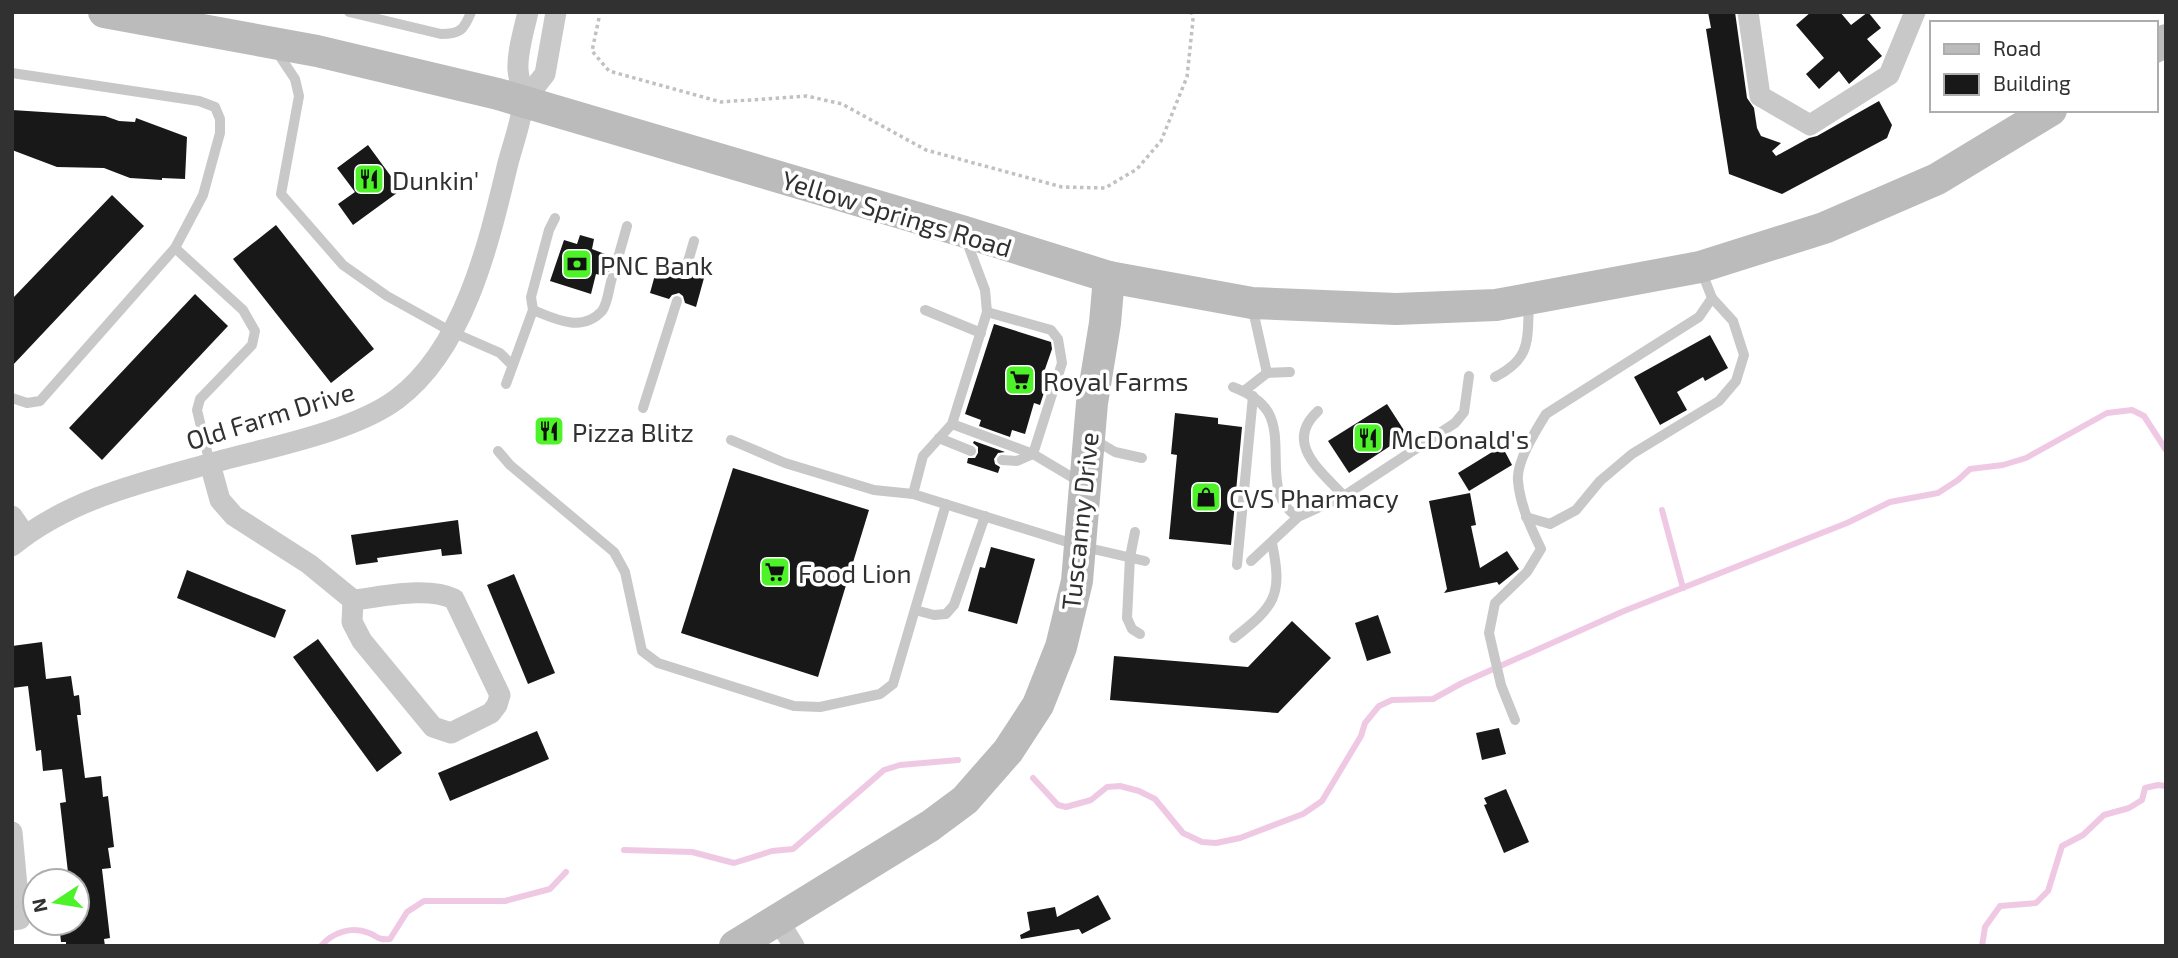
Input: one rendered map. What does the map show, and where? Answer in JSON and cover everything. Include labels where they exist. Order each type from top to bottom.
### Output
[{"type":"main road","name":"Yellow Springs Road","points":[[104,12],[270,41],[472,88],[1110,277],[1252,303],[1396,309],[1496,304],[1700,267],[1824,228],[1937,179],[2048,112]]},
{"type":"main road","name":"Tuscanny Drive","points":[[735,946],[786,933],[965,800],[1008,751],[1038,705],[1061,647],[1077,581],[1096,368],[1110,277]]},
{"type":"street","points":[[523,102],[517,67],[527,12]]},
{"type":"street","points":[[523,102],[545,74],[555,12]]},
{"type":"street","points":[[1748,12],[1760,96],[1810,125],[1889,75],[1915,12]]},
{"type":"street","name":"Old Farm Drive","points":[[19,540],[102,495],[328,431],[369,415],[397,399],[437,358],[452,332],[490,238],[523,102]]},
{"type":"street","points":[[209,464],[220,500],[234,516],[309,564],[353,600],[425,592],[444,594],[454,599],[500,695],[491,713],[451,733],[433,727],[362,641],[352,622],[353,600]]},
{"type":"street","points":[[12,516],[19,540]]},
{"type":"street","points":[[12,832],[20,919],[12,920]]},
{"type":"lane","points":[[349,12],[441,34],[454,34],[465,27],[471,12]]},
{"type":"lane","points":[[270,41],[295,79],[299,96],[281,194],[343,265],[387,296],[452,332],[500,352],[512,365]]},
{"type":"lane","points":[[12,73],[199,101],[215,107],[220,118],[220,133],[202,195],[175,248],[40,401],[27,403],[12,398]]},
{"type":"lane","points":[[506,384],[533,310],[531,297],[549,230],[555,218]]},
{"type":"lane","points":[[618,258],[627,226]]},
{"type":"lane","points":[[912,494],[923,456],[952,424],[987,312],[985,290],[962,231]]},
{"type":"lane","points":[[685,272],[694,241]]},
{"type":"lane","points":[[175,248],[243,310],[256,331],[253,345],[200,399],[197,410],[209,464]]},
{"type":"lane","points":[[1527,517],[1550,524],[1576,510],[1600,481],[1632,454],[1719,401],[1736,381],[1744,355],[1732,321],[1712,298],[1700,267]]},
{"type":"lane","points":[[533,310],[577,324],[590,319],[603,309],[612,278]]},
{"type":"lane","points":[[1515,720],[1502,685],[1489,633],[1495,603],[1527,572],[1541,550],[1527,517],[1517,478],[1530,439],[1546,414],[1699,317],[1712,298]]},
{"type":"lane","points":[[1495,377],[1513,368],[1527,346],[1529,300]]},
{"type":"lane","points":[[643,408],[677,301]]},
{"type":"lane","points":[[1252,303],[1267,373]]},
{"type":"lane","points":[[925,310],[981,333]]},
{"type":"lane","points":[[987,312],[1051,330],[1058,339],[1062,363],[1034,454]]},
{"type":"lane","points":[[1243,391],[1267,373],[1290,372]]},
{"type":"lane","points":[[1251,561],[1298,517],[1344,496],[1455,423],[1464,412],[1469,376]]},
{"type":"lane","points":[[1243,391],[1269,414],[1281,499],[1287,510],[1298,517]]},
{"type":"lane","points":[[1237,565],[1243,391]]},
{"type":"lane","points":[[1318,411],[1309,418],[1305,426],[1305,448],[1309,457],[1344,496]]},
{"type":"lane","points":[[952,424],[1034,454],[1086,486]]},
{"type":"lane","points":[[1089,437],[1115,452],[1142,458]]},
{"type":"lane","points":[[940,438],[971,451]]},
{"type":"lane","points":[[731,440],[785,463],[863,487],[912,494],[1080,546],[1145,562]]},
{"type":"lane","points":[[498,451],[510,465],[614,552],[625,572],[642,651],[658,663],[794,706],[820,706],[880,694],[893,684],[946,504]]},
{"type":"lane","points":[[1002,460],[1017,461],[1034,454]]},
{"type":"lane","points":[[915,610],[934,615],[946,614],[954,605],[985,516]]},
{"type":"lane","points":[[1135,532],[1130,557],[1127,618],[1132,629],[1140,634]]},
{"type":"lane","points":[[1234,638],[1262,616],[1277,591],[1277,568],[1272,542]]},
{"type":"path","points":[[599,18],[592,51],[608,71],[721,102],[807,96],[842,104],[926,150],[1062,187],[1105,188],[1136,169],[1161,141],[1187,77],[1194,20],[1191,12]]},
{"type":"building","points":[[1708,12],[1735,12],[1747,98],[1754,108],[1761,136],[1781,143],[1772,151],[1776,156],[1879,101],[1892,125],[1887,138],[1782,194],[1729,174],[1706,29],[1711,28]]},
{"type":"building","points":[[1811,12],[1840,12],[1851,25],[1868,12],[1881,28],[1867,39],[1882,56],[1849,84],[1839,71],[1819,89],[1806,74],[1824,58],[1796,25]]},
{"type":"building","points":[[12,110],[105,116],[119,121],[135,122],[136,118],[187,137],[185,179],[130,178],[104,168],[57,167],[12,150]]},
{"type":"building","name":"Dunkin'","points":[[368,145],[401,190],[353,225],[338,204],[355,192],[337,168]]},
{"type":"building","points":[[112,195],[144,226],[12,366],[12,299]]},
{"type":"building","points":[[276,225],[374,349],[331,383],[233,259]]},
{"type":"building","name":"PNC Bank","points":[[580,235],[594,239],[592,249],[610,256],[613,264],[619,266],[624,262],[620,279],[618,273],[613,270],[604,276],[596,274],[591,294],[550,281],[564,240],[577,244]]},
{"type":"building","points":[[658,264],[677,270],[682,279],[688,279],[692,275],[704,278],[696,307],[685,303],[679,293],[669,299],[650,293]]},
{"type":"building","points":[[195,294],[228,326],[102,460],[69,428]]},
{"type":"building","name":"Royal Farms","points":[[994,324],[1051,342],[1052,349],[1044,372],[1050,374],[1040,405],[1034,403],[1025,434],[1012,430],[1010,437],[979,426],[981,420],[965,414]]},
{"type":"building","points":[[1710,335],[1728,368],[1705,381],[1703,377],[1677,392],[1687,410],[1660,425],[1634,377]]},
{"type":"building","name":"McDonald's","points":[[1387,404],[1407,435],[1349,473],[1328,441]]},
{"type":"building","name":"CVS Pharmacy","points":[[1175,413],[1218,418],[1218,424],[1242,427],[1231,545],[1169,539],[1177,455],[1171,454]]},
{"type":"building","points":[[974,441],[1005,452],[998,453],[994,459],[995,464],[1000,467],[998,473],[967,463],[968,458],[975,458],[978,453]]},
{"type":"building","points":[[1502,446],[1512,465],[1469,491],[1458,473]]},
{"type":"building","name":"Food Lion","points":[[733,468],[869,510],[818,677],[681,633]]},
{"type":"building","points":[[1470,493],[1476,525],[1471,526],[1480,568],[1507,551],[1519,569],[1499,585],[1497,582],[1444,593],[1447,589],[1429,501]]},
{"type":"building","points":[[458,520],[462,554],[442,556],[441,549],[377,558],[378,562],[356,565],[351,535]]},
{"type":"building","points":[[991,547],[1035,559],[1017,624],[968,611],[980,567],[985,568]]},
{"type":"building","points":[[187,570],[286,610],[275,638],[177,598]]},
{"type":"building","points":[[514,574],[555,673],[528,684],[487,585]]},
{"type":"building","points":[[1378,615],[1391,653],[1367,661],[1355,623]]},
{"type":"building","points":[[1292,621],[1331,658],[1278,713],[1110,700],[1114,656],[1248,667]]},
{"type":"building","points":[[318,639],[402,753],[377,772],[293,657]]},
{"type":"building","points":[[42,642],[46,679],[71,676],[74,696],[79,695],[81,715],[77,715],[85,778],[101,776],[103,797],[108,796],[114,847],[108,848],[111,868],[102,869],[110,938],[104,939],[105,946],[66,946],[66,942],[61,942],[60,937],[91,937],[91,867],[67,867],[60,803],[66,802],[62,769],[43,771],[41,750],[36,751],[28,686],[12,688],[12,646]]},
{"type":"building","points":[[1499,728],[1506,754],[1482,760],[1476,733]]},
{"type":"building","points":[[537,731],[549,759],[450,801],[438,773]]},
{"type":"building","points":[[1506,789],[1529,842],[1504,853],[1484,805],[1487,804],[1484,798]]},
{"type":"building","points":[[1098,895],[1111,919],[1082,934],[1079,929],[1021,939],[1020,935],[1030,930],[1027,912],[1055,907],[1057,917]]},
{"type":"waterway","points":[[1033,778],[1058,805],[1066,807],[1091,800],[1107,787],[1120,786],[1155,799],[1183,833],[1202,842],[1216,843],[1240,838],[1303,814],[1322,801],[1361,736],[1365,723],[1379,706],[1392,700],[1433,699],[1462,683],[1624,611],[1847,523],[1890,502],[1938,493],[1970,469],[2003,465],[2026,458],[2107,413],[2132,410],[2144,416],[2166,450]]},
{"type":"waterway","points":[[1662,510],[1683,588]]},
{"type":"waterway","points":[[624,850],[692,852],[734,863],[772,851],[793,849],[884,770],[900,765],[958,760]]},
{"type":"waterway","points":[[1982,946],[1985,927],[2000,906],[2036,903],[2048,891],[2062,846],[2083,835],[2104,815],[2129,808],[2142,800],[2145,788],[2166,786]]},
{"type":"waterway","points":[[321,946],[337,934],[350,930],[363,931],[380,939],[390,939],[407,912],[424,901],[505,901],[550,889],[566,872]]},
{"type":"place","name":"Dunkin'","points":[[369,179]]},
{"type":"place","name":"PNC Bank","points":[[577,264]]},
{"type":"place","name":"Royal Farms","points":[[1020,380]]},
{"type":"place","name":"Pizza Blitz","points":[[549,431]]},
{"type":"place","name":"McDonald's","points":[[1368,438]]},
{"type":"place","name":"CVS Pharmacy","points":[[1206,497]]},
{"type":"place","name":"Food Lion","points":[[775,572]]}]
